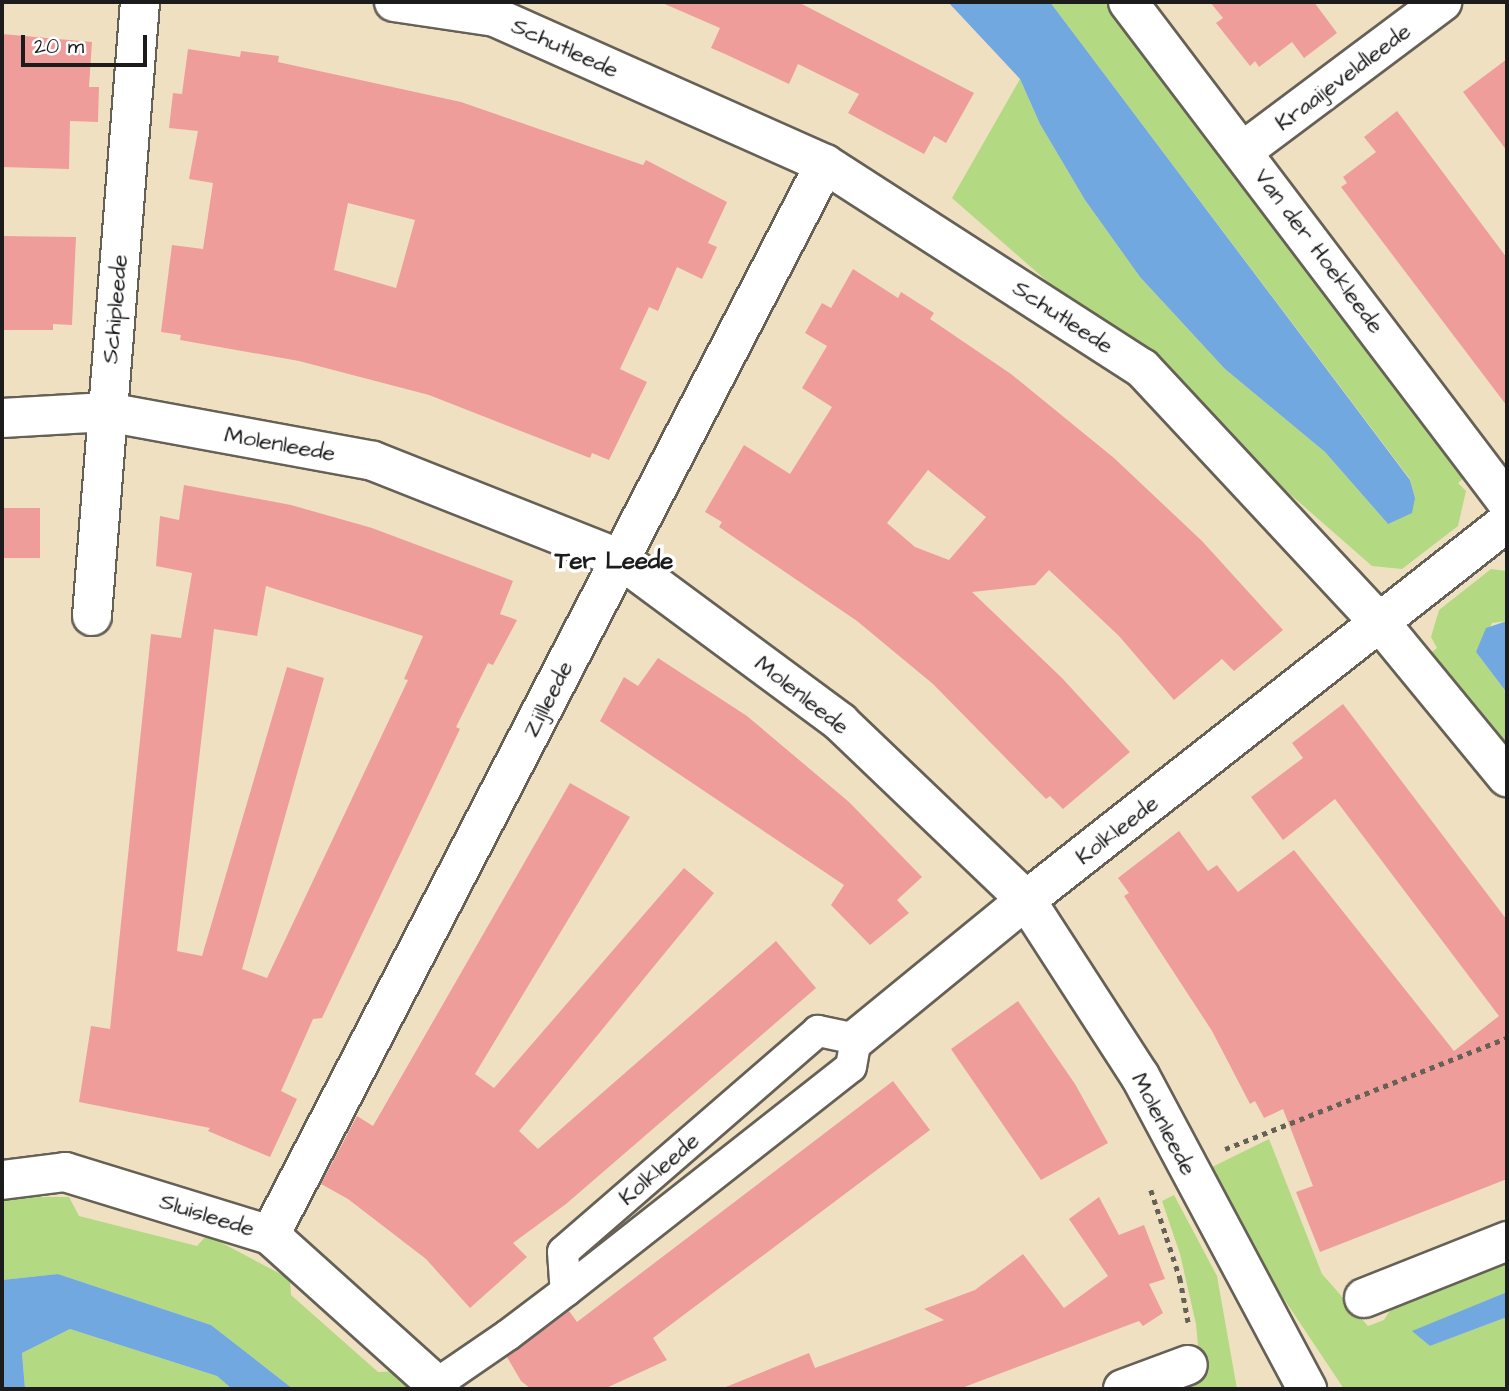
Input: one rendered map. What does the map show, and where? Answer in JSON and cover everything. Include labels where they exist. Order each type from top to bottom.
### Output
[{"type":"street","name":"Schipleede","points":[[92,616],[141,2]]},
{"type":"street","name":"Schutleede","points":[[394,2],[498,10],[825,164],[1142,368],[1382,625],[1507,777]]},
{"type":"street","name":"Van der Hoekleede","points":[[1128,2],[1507,502]]},
{"type":"street","name":"Kraaijeveldleede","points":[[1243,151],[1442,2]]},
{"type":"street","name":"Zijlleede","points":[[270,1235],[825,164]]},
{"type":"street","name":"Molenleede","points":[[2,418],[107,412],[373,461],[620,559],[840,722],[1026,900],[1140,1076],[1307,1389]]},
{"type":"street","name":"Kolkleede","points":[[439,1386],[851,1068],[856,1040],[1026,900],[1382,625],[1507,522]]},
{"type":"street","name":"Kolkleede","points":[[566,1290],[563,1252],[818,1031],[856,1040]]},
{"type":"street","name":"Sluisleede","points":[[2,1180],[65,1172],[270,1235],[439,1386]]},
{"type":"street","points":[[1364,1298],[1507,1241]]},
{"type":"street","points":[[1123,1389],[1188,1365]]},
{"type":"path","points":[[1188,1365],[1195,1359],[1180,1278],[1149,1184],[1186,1165],[1507,1038]]},
{"type":"green space","points":[[1050,2],[1110,2],[1468,475],[1458,483],[1466,491],[1458,526],[1402,569],[1372,566],[952,198],[1020,79],[1040,124],[1085,200],[1140,277],[1225,369],[1325,452],[1387,523],[1415,498],[1410,479]]},
{"type":"green space","points":[[1491,569],[1507,571],[1507,621],[1492,623],[1476,652],[1507,693],[1507,755],[1428,655],[1437,648],[1431,637],[1439,610]]},
{"type":"green space","points":[[1269,1139],[1322,1274],[1368,1326],[1384,1320],[1395,1303],[1507,1259],[1507,1292],[1413,1331],[1430,1346],[1507,1317],[1507,1389],[1344,1389],[1266,1272],[1210,1168]]},
{"type":"green space","points":[[1174,1195],[1217,1276],[1237,1389],[1173,1389],[1201,1379],[1196,1324],[1180,1254],[1162,1201]]},
{"type":"green space","points":[[2,1197],[69,1197],[79,1216],[197,1246],[207,1235],[290,1279],[291,1295],[378,1372],[401,1371],[413,1389],[293,1389],[211,1325],[58,1274],[2,1280]]},
{"type":"green space","points":[[70,1329],[217,1376],[232,1389],[25,1389],[22,1353]]},
{"type":"water","points":[[948,2],[1050,2],[1410,480],[1415,498],[1412,513],[1388,524],[1325,452],[1225,369],[1140,277],[1085,200],[1040,124],[1020,79]]},
{"type":"water","points":[[1507,621],[1507,693],[1476,652],[1486,628]]},
{"type":"water","points":[[58,1274],[211,1325],[293,1389],[232,1389],[217,1376],[70,1329],[22,1353],[25,1389],[2,1389],[2,1280]]},
{"type":"water","points":[[1507,1292],[1507,1317],[1430,1346],[1412,1331]]},
{"type":"building","points":[[660,2],[798,2],[974,93],[946,143],[934,136],[924,154],[848,113],[859,94],[798,64],[789,84],[711,48],[720,28]]},
{"type":"building","points":[[1210,2],[1314,2],[1337,33],[1304,58],[1292,42],[1259,67],[1255,61],[1250,66],[1216,23],[1223,18]]},
{"type":"building","points":[[2,34],[92,42],[89,87],[99,87],[98,122],[70,121],[69,169],[2,167]]},
{"type":"building","points":[[188,49],[240,57],[241,51],[279,56],[278,62],[461,102],[643,165],[646,160],[727,202],[708,243],[717,247],[702,279],[677,267],[658,311],[649,307],[620,369],[647,382],[609,460],[592,453],[590,458],[429,395],[299,361],[180,340],[181,335],[161,332],[172,245],[203,249],[213,183],[189,179],[198,131],[169,128],[173,93],[182,94]],"holes":[[[348,203],[415,220],[396,288],[334,270]]]},
{"type":"building","points":[[1507,59],[1507,151],[1463,92]]},
{"type":"building","points":[[1397,111],[1507,258],[1507,406],[1341,187],[1347,183],[1343,177],[1376,152],[1364,137]]},
{"type":"building","points":[[2,236],[76,237],[72,325],[53,324],[53,330],[2,330]]},
{"type":"building","points":[[853,269],[898,298],[901,292],[934,313],[930,319],[1011,374],[1114,458],[1202,541],[1283,630],[1234,671],[1222,659],[1174,700],[1119,636],[1049,570],[1035,585],[972,592],[1062,678],[1130,752],[1063,809],[1050,796],[1046,799],[933,684],[857,621],[719,527],[722,522],[705,512],[744,445],[790,474],[832,407],[802,388],[827,346],[805,333],[822,303],[831,308]],"holes":[[[928,470],[986,517],[949,560],[915,547],[887,523]]]},
{"type":"building","points":[[184,485],[291,505],[372,528],[513,581],[500,614],[517,620],[493,665],[488,663],[456,727],[460,729],[322,1018],[313,1019],[281,1091],[297,1099],[270,1157],[208,1131],[210,1128],[79,1102],[91,1026],[110,1029],[151,634],[181,638],[192,573],[156,566],[160,516],[179,520]],"holes":[[[266,586],[423,636],[404,679],[408,680],[267,978],[242,969],[324,678],[287,667],[202,956],[177,951],[214,629],[257,636]]]},
{"type":"building","points":[[2,508],[40,508],[40,558],[2,558]]},
{"type":"building","points":[[658,658],[747,716],[849,802],[922,877],[897,900],[909,913],[870,945],[831,905],[844,885],[600,721],[624,677],[638,686]]},
{"type":"building","points":[[1343,704],[1507,920],[1507,1179],[1320,1252],[1296,1192],[1313,1186],[1283,1109],[1264,1118],[1255,1101],[1250,1104],[1212,1031],[1124,896],[1129,893],[1118,878],[1179,831],[1208,871],[1217,865],[1238,892],[1294,850],[1454,1051],[1499,1016],[1335,799],[1283,840],[1251,797],[1303,758],[1292,743]]},
{"type":"building","points":[[570,783],[630,817],[475,1074],[494,1088],[684,868],[714,893],[519,1131],[538,1149],[776,941],[816,988],[566,1204],[513,1243],[527,1257],[470,1308],[426,1259],[348,1199],[321,1184],[357,1116],[373,1126]]},
{"type":"building","points":[[1018,1001],[1075,1084],[1108,1143],[1041,1180],[951,1049]]},
{"type":"building","points":[[893,1081],[930,1130],[653,1338],[667,1360],[604,1389],[531,1389],[521,1381],[507,1357],[569,1311],[577,1322]]},
{"type":"building","points":[[1099,1197],[1119,1235],[1144,1225],[1165,1279],[1149,1284],[1163,1313],[1143,1326],[1139,1321],[959,1389],[721,1389],[809,1353],[815,1368],[944,1320],[924,1309],[975,1290],[1023,1254],[1064,1308],[1108,1276],[1069,1219]]},
{"type":"district","name":"Ter Leede","points":[[614,562]]}]
